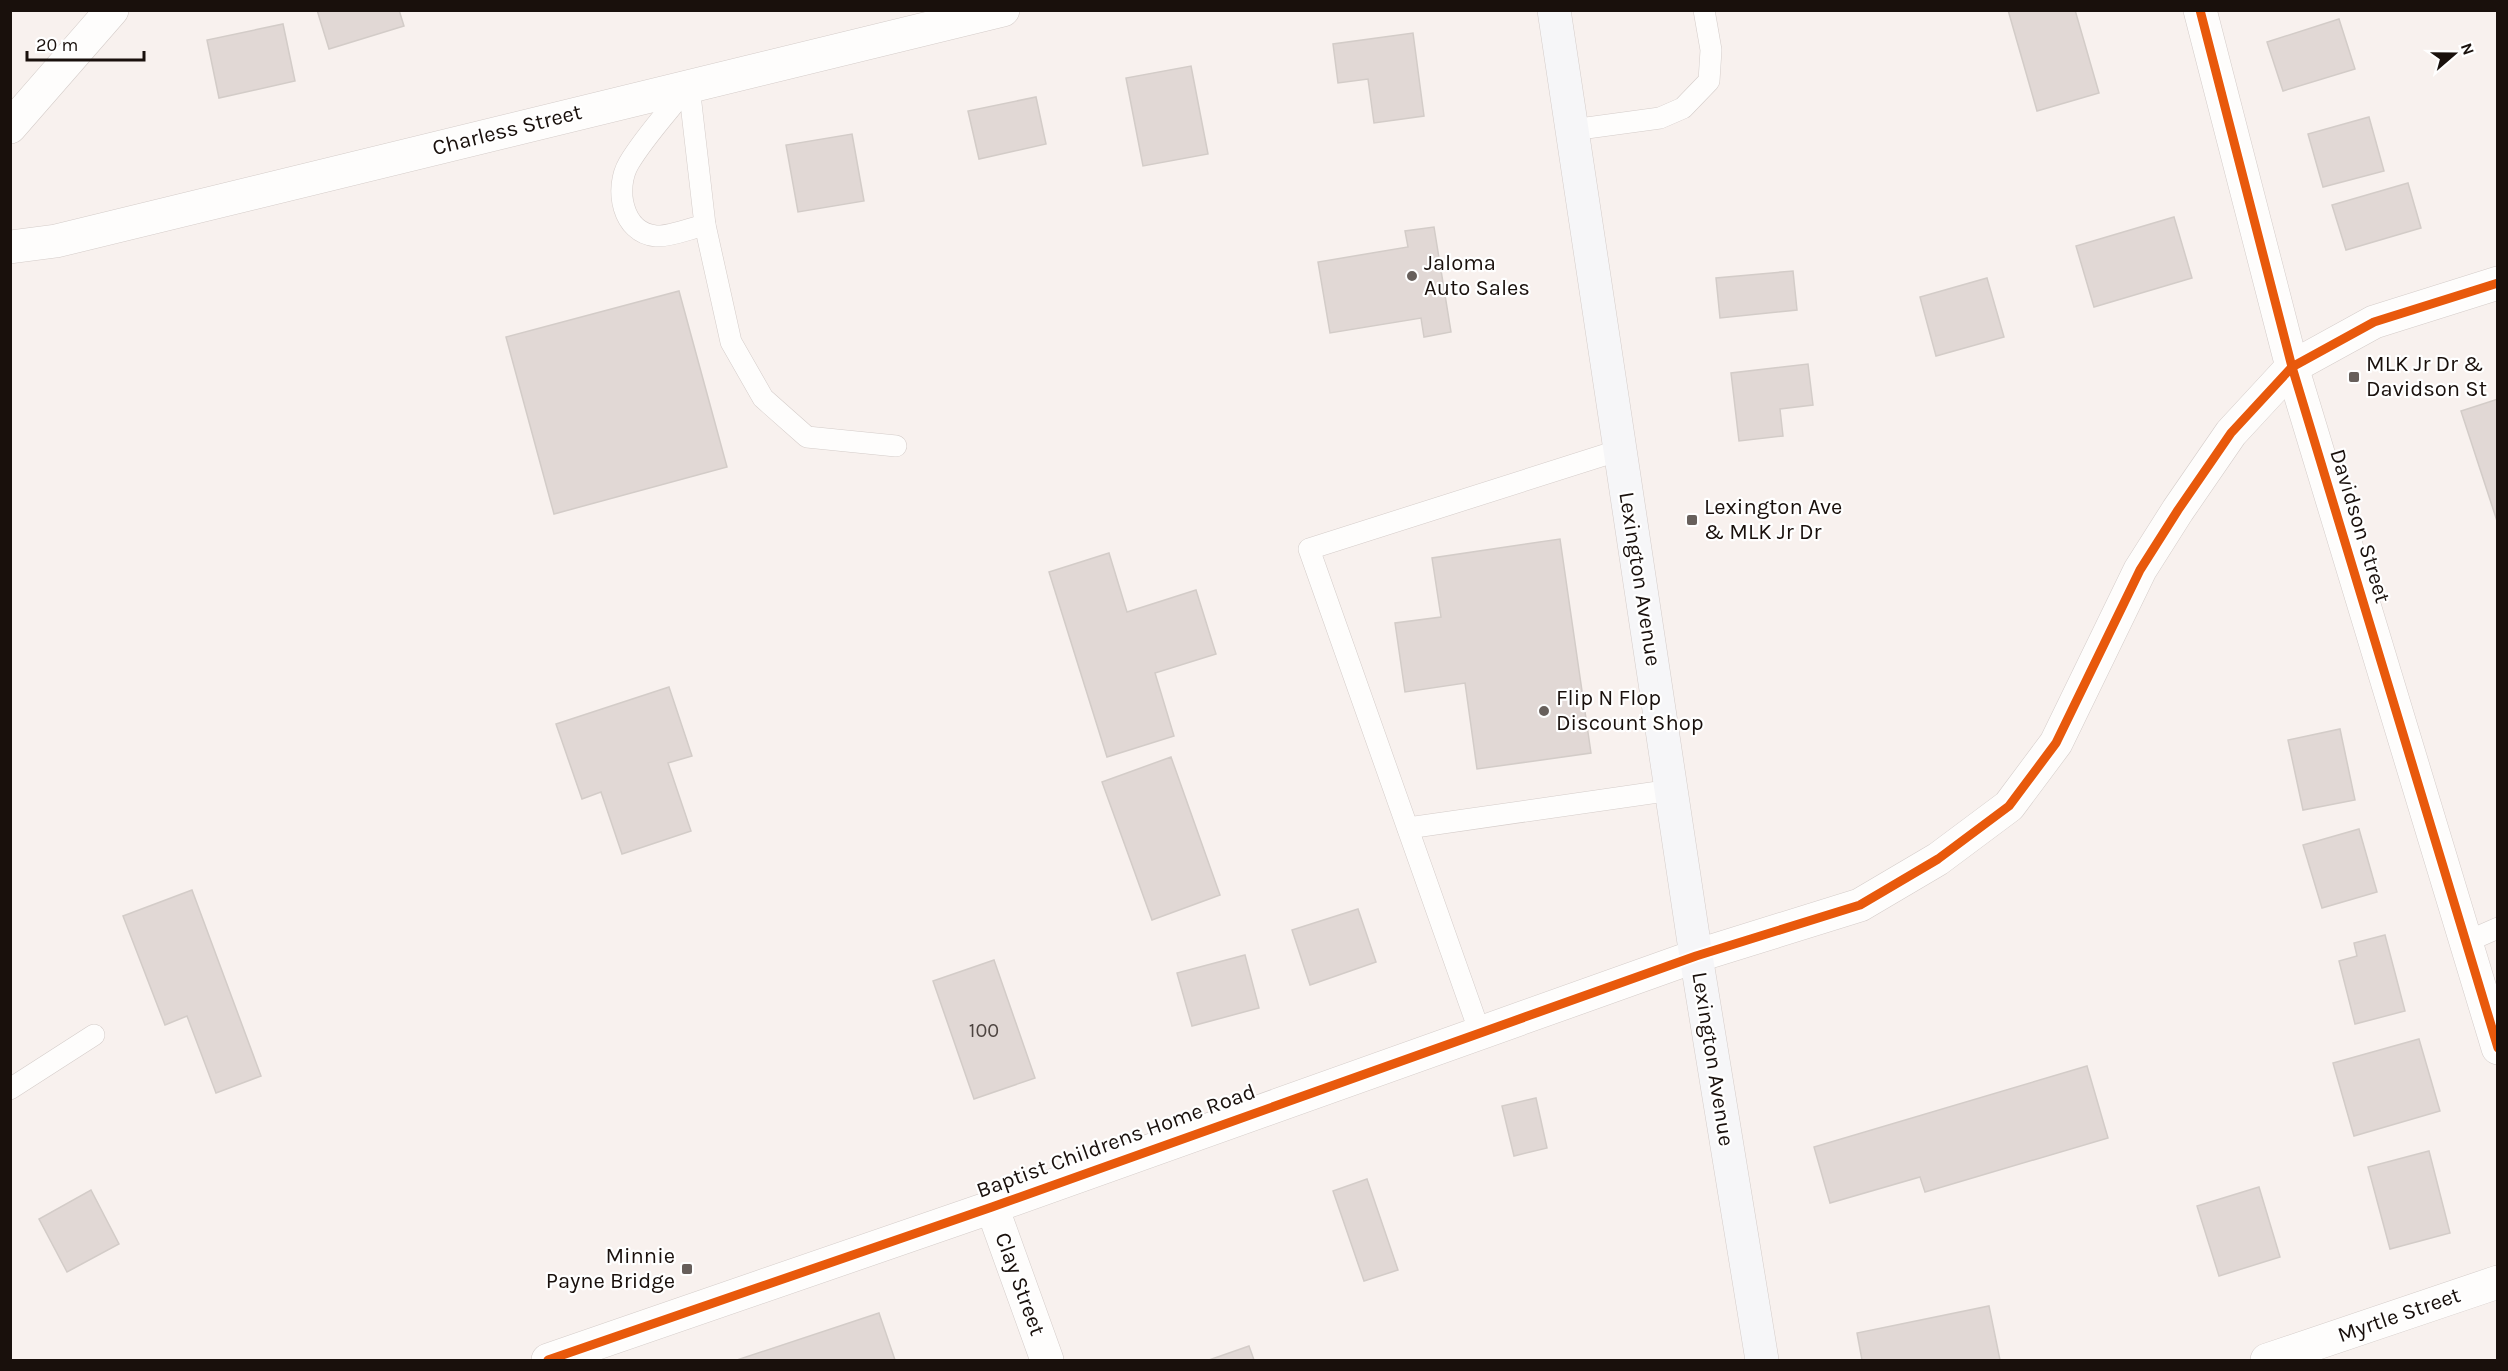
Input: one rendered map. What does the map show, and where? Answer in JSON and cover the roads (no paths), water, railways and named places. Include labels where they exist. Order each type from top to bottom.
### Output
[{"type":"main road","name":"Lexington Avenue","points":[[1554,10],[1696,956],[1762,1360]]},
{"type":"street","points":[[10,127],[112,10]]},
{"type":"street","name":"Charless Street","points":[[10,247],[56,241],[1003,10]]},
{"type":"street","name":"Davidson Street","points":[[2200,10],[2292,367],[2498,1048]]},
{"type":"street","name":"Baptist Childrens Home Road","points":[[548,1360],[992,1206],[1696,956],[1860,905],[1938,859],[2009,806],[2056,743],[2140,570],[2178,510],[2231,433],[2292,367],[2374,322],[2498,283]]},
{"type":"street","name":"Clay Street","points":[[992,1206],[1047,1360]]},
{"type":"street","name":"Myrtle Street","points":[[2267,1360],[2498,1282]]},
{"type":"lane","points":[[1572,130],[1660,118],[1683,108],[1709,81],[1711,50],[1704,10]]},
{"type":"lane","points":[[689,86],[705,225],[731,342],[763,398],[807,436],[896,446]]},
{"type":"lane","points":[[689,86],[628,164],[620,193],[627,216],[639,230],[657,236],[705,225]]},
{"type":"lane","points":[[1480,1033],[1309,549],[1620,450]]},
{"type":"lane","points":[[1408,828],[1672,790]]},
{"type":"lane","points":[[2466,942],[2498,928]]},
{"type":"lane","points":[[10,1089],[94,1035]]},
{"type":"place","name":"Jaloma Auto Sales","points":[[1412,276]]},
{"type":"place","name":"MLK Jr Dr & Davidson St","points":[[2354,377]]},
{"type":"place","name":"Lexington Ave & MLK Jr Dr","points":[[1692,520]]},
{"type":"place","name":"Flip N Flop Discount Shop","points":[[1544,711]]},
{"type":"place","name":"Minnie Payne Bridge","points":[[687,1269]]}]
